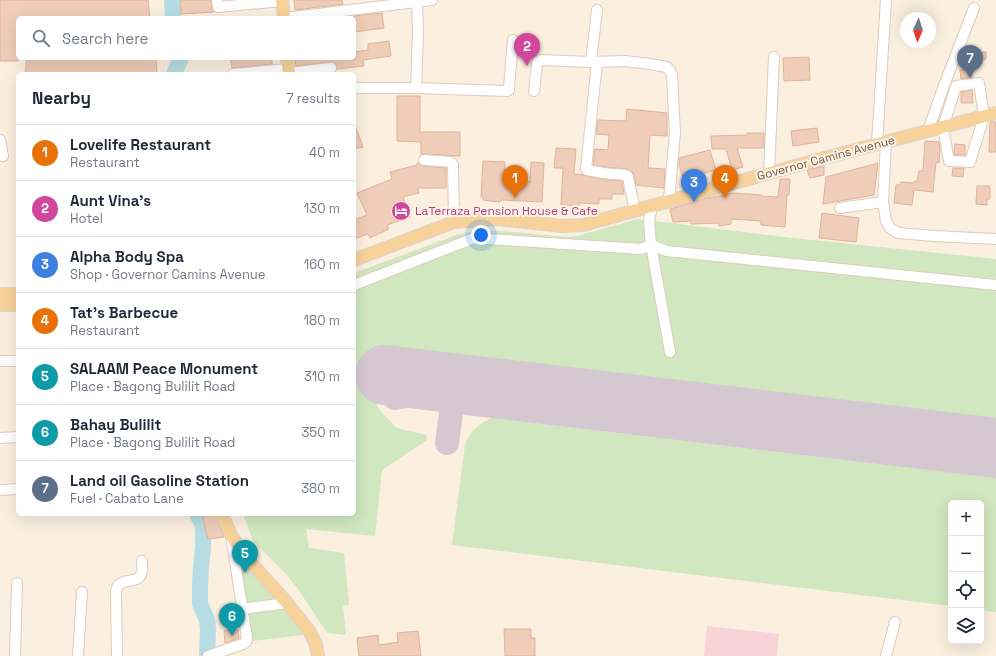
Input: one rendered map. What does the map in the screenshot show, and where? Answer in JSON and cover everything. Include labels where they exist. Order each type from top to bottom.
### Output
[{"type":"main road","points":[[282,0],[284,16]]},
{"type":"main road","name":"Governor Camins Avenue","points":[[356,259],[454,222],[496,219],[563,226],[583,225],[669,200],[990,115]]},
{"type":"main road","points":[[0,294],[16,294]]},
{"type":"main road","points":[[0,305],[16,304]]},
{"type":"main road","points":[[223,516],[231,535],[245,556],[287,603],[310,632],[316,645],[318,656]]},
{"type":"street","points":[[217,0],[218,7],[282,0]]},
{"type":"street","points":[[300,16],[432,0]]},
{"type":"street","points":[[886,0],[881,143],[883,202],[886,221],[890,228],[898,233],[996,239]]},
{"type":"street","points":[[416,88],[418,33],[417,1]]},
{"type":"street","points":[[928,131],[974,8]]},
{"type":"street","points":[[597,10],[586,168],[587,170],[603,173],[626,175],[628,177],[635,211]]},
{"type":"street","points":[[356,88],[507,91],[509,90],[513,40]]},
{"type":"street","points":[[769,173],[774,57]]},
{"type":"street","points":[[534,91],[536,64],[540,60],[594,62],[625,61],[667,67],[672,75],[675,133],[669,200]]},
{"type":"street","points":[[255,72],[288,69],[331,68]]},
{"type":"street","points":[[978,82],[990,115],[970,162],[949,161],[944,127],[956,86],[978,82]]},
{"type":"street","points":[[0,140],[3,156]]},
{"type":"street","points":[[424,160],[451,162],[454,165],[454,222]]},
{"type":"street","points":[[840,208],[883,202]]},
{"type":"street","points":[[652,206],[649,221],[651,244],[670,352]]},
{"type":"street","points":[[356,284],[474,238],[641,249],[651,244]]},
{"type":"street","points":[[651,244],[667,251],[996,285]]},
{"type":"street","points":[[0,361],[16,361]]},
{"type":"street","points":[[0,438],[16,437]]},
{"type":"street","points":[[0,490],[16,489]]},
{"type":"street","points":[[208,656],[243,644],[246,642],[247,638],[231,535]]},
{"type":"street","points":[[117,656],[117,586],[121,582],[133,581],[140,576],[142,572],[142,561]]},
{"type":"street","points":[[15,656],[17,583]]},
{"type":"street","points":[[78,656],[82,592]]},
{"type":"street","points":[[242,609],[287,603]]},
{"type":"street","points":[[886,656],[895,622]]},
{"type":"shaded area","points":[[707,626],[779,634],[777,656],[704,656]]},
{"type":"green space","points":[[638,219],[793,238],[996,259],[996,420],[384,349],[376,404],[382,413],[397,428],[426,435],[427,440],[382,470],[375,536],[306,529],[309,548],[344,553],[349,605],[343,606],[346,635],[327,633],[298,589],[285,573],[253,541],[244,516],[356,516],[356,272],[459,234],[482,231],[502,231],[567,237],[577,236]]},
{"type":"green space","points":[[491,418],[996,478],[996,612],[984,610],[984,500],[948,500],[948,606],[452,545],[465,445],[469,436],[482,423]]},
{"type":"green space","points":[[237,556],[280,601],[244,605]]},
{"type":"green space","points":[[282,606],[303,635],[251,641],[245,611]]},
{"type":"building","points":[[0,0],[148,0],[150,16],[16,16],[16,60],[18,61],[0,61]]},
{"type":"building","points":[[180,0],[211,0],[214,12],[181,14]]},
{"type":"building","points":[[294,0],[342,0],[343,4],[295,10]]},
{"type":"building","points":[[382,13],[384,28],[356,32],[356,16],[354,16]]},
{"type":"building","points":[[389,41],[391,56],[363,60],[364,66],[337,69],[336,64],[331,62],[296,66],[295,60],[356,60],[356,52],[368,50],[368,44]]},
{"type":"building","points":[[986,52],[986,59],[966,61],[966,54]]},
{"type":"building","points":[[809,57],[810,80],[784,81],[783,58]]},
{"type":"building","points":[[27,60],[156,60],[157,72],[25,72]]},
{"type":"building","points":[[230,60],[272,60],[272,64],[232,68]]},
{"type":"building","points":[[960,70],[972,70],[972,77],[961,79]]},
{"type":"building","points":[[972,90],[973,103],[961,103],[961,92]]},
{"type":"building","points":[[397,96],[420,96],[420,132],[460,132],[460,156],[421,155],[421,142],[397,141]]},
{"type":"building","points":[[627,109],[667,113],[667,136],[650,135],[648,168],[665,169],[664,188],[636,185],[633,173],[627,169],[593,165],[595,149],[608,150],[609,135],[596,134],[598,120],[626,121]]},
{"type":"building","points":[[990,122],[996,122],[996,152],[989,152]]},
{"type":"building","points":[[356,128],[363,147],[356,149]]},
{"type":"building","points":[[817,128],[819,142],[793,146],[791,131]]},
{"type":"building","points":[[747,133],[764,133],[764,148],[737,148],[743,167],[732,170],[726,149],[712,149],[711,136],[747,135]]},
{"type":"building","points":[[925,141],[939,142],[939,163],[936,162],[933,192],[914,190],[912,205],[894,203],[896,185],[900,185],[901,182],[914,183],[917,181],[919,171],[923,171]]},
{"type":"building","points":[[955,144],[965,145],[965,155],[954,155]]},
{"type":"building","points":[[556,148],[576,149],[574,174],[622,181],[624,194],[612,194],[612,199],[599,199],[599,204],[579,203],[579,206],[561,205],[563,168],[554,168]]},
{"type":"building","points":[[710,150],[716,170],[683,179],[679,165],[679,158]]},
{"type":"building","points":[[483,161],[505,162],[504,181],[530,182],[531,162],[544,163],[542,202],[502,200],[499,202],[483,200],[483,197],[481,197]]},
{"type":"building","points":[[417,163],[424,166],[446,168],[446,188],[417,188],[419,193],[403,197],[410,217],[387,225],[389,229],[370,238],[368,234],[356,238],[356,219],[367,215],[357,193],[392,179],[390,172],[417,165]]},
{"type":"building","points":[[878,163],[874,195],[823,204],[826,177]]},
{"type":"building","points":[[824,166],[824,175],[810,178],[807,170]]},
{"type":"building","points":[[953,168],[964,168],[963,177],[952,176]]},
{"type":"building","points":[[780,179],[790,179],[789,195],[787,195],[785,227],[761,225],[761,221],[731,219],[731,224],[719,226],[719,223],[691,224],[691,221],[673,222],[670,209],[710,197],[732,193],[778,197]]},
{"type":"building","points":[[977,186],[990,186],[990,199],[987,199],[987,205],[976,204]]},
{"type":"building","points":[[822,213],[859,218],[856,242],[819,238]]},
{"type":"building","points":[[202,516],[216,516],[224,537],[208,539]]},
{"type":"building","points":[[504,629],[531,629],[531,638],[535,638],[535,656],[505,656]]},
{"type":"building","points":[[238,630],[239,638],[225,643],[224,631]]},
{"type":"building","points":[[418,631],[421,656],[359,656],[357,638],[378,635],[379,645],[398,642],[397,633]]},
{"type":"waterway","points":[[172,0],[173,16]]},
{"type":"waterway","points":[[175,72],[180,60]]},
{"type":"waterway","points":[[198,516],[203,526],[200,604],[207,620],[207,656]]},
{"type":"taxiway","points":[[436,381],[414,363],[406,364],[401,367],[395,375],[392,385],[393,394],[395,398],[401,397],[448,383]]},
{"type":"taxiway","points":[[447,443],[455,384]]},
{"type":"runway","points":[[385,375],[996,448]]},
{"type":"place","name":"Aunt Vina's","points":[[527,66]]},
{"type":"place","name":"Land oil Gasoline Station","points":[[970,78]]},
{"type":"place","name":"Lovelife Restaurant","points":[[515,198]]},
{"type":"place","name":"Tat's Barbecue","points":[[725,198]]},
{"type":"place","name":"Alpha Body Spa","points":[[694,202]]},
{"type":"place","name":"LaTerraza Pension House & Cafe","points":[[401,211]]},
{"type":"place","name":"SALAAM Peace Monument","points":[[245,573]]},
{"type":"place","name":"Bahay Bulilit","points":[[232,636]]}]
